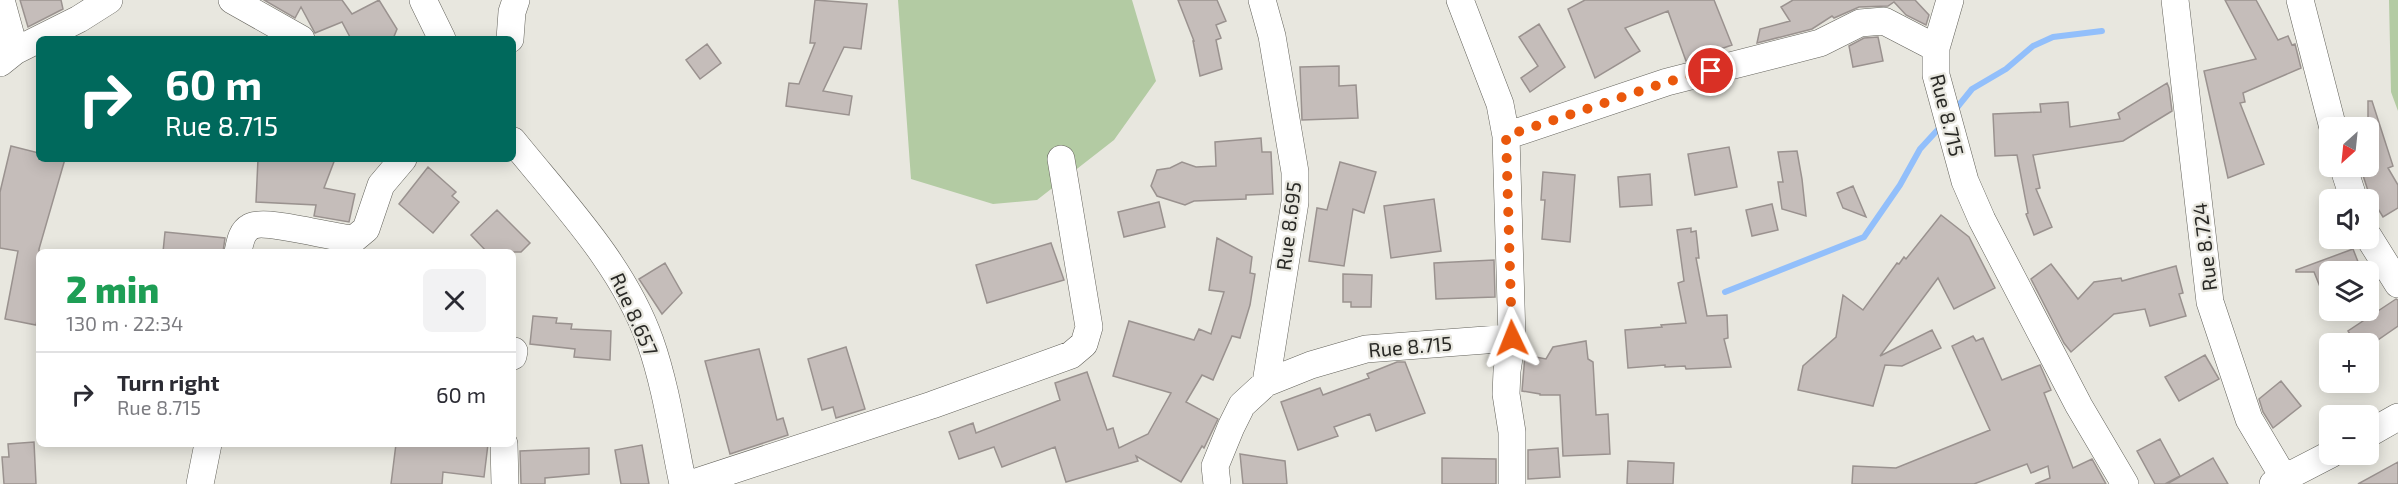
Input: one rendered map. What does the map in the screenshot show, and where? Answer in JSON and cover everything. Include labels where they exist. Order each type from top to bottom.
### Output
[{"type":"street","points":[[1,0],[7,57],[36,42]]},
{"type":"street","points":[[47,36],[109,0]]},
{"type":"street","points":[[232,0],[296,36]]},
{"type":"street","points":[[423,0],[441,36]]},
{"type":"street","points":[[510,36],[512,12],[516,0]]},
{"type":"street","name":"Rue 8.695","points":[[1262,0],[1272,36],[1295,172],[1295,202],[1266,383]]},
{"type":"street","points":[[1460,0],[1500,105],[1506,136],[1512,338],[1506,394],[1512,432],[1512,484]]},
{"type":"street","points":[[1936,48],[1950,0]]},
{"type":"street","name":"Rue 8.724","points":[[2175,0],[2210,302],[2248,418],[2279,481]]},
{"type":"street","points":[[2300,0],[2330,117]]},
{"type":"street","name":"Rue 8.715","points":[[1506,136],[1667,82],[1820,43],[1860,23],[1884,21],[1936,48],[1936,75],[1965,182],[1977,210],[2079,406],[2125,484]]},
{"type":"street","name":"Rue 8.657","points":[[516,145],[609,260],[635,306],[656,360],[682,484]]},
{"type":"street","points":[[690,484],[942,401],[1071,355],[1084,344],[1089,327],[1061,159]]},
{"type":"street","points":[[239,249],[241,236],[250,226],[265,224],[336,238],[354,239],[366,229],[381,185],[400,162]]},
{"type":"street","points":[[2376,249],[2398,284]]},
{"type":"street","name":"Rue 8.715","points":[[1217,484],[1215,466],[1231,427],[1242,405],[1266,383],[1311,364],[1366,349],[1512,338]]},
{"type":"street","points":[[2379,428],[2398,417]]},
{"type":"street","points":[[200,484],[207,447]]},
{"type":"street","points":[[504,447],[505,484]]},
{"type":"street","points":[[2279,481],[2319,460]]},
{"type":"green space","points":[[898,0],[1132,0],[1156,81],[1114,140],[1037,200],[993,204],[911,179]]},
{"type":"green space","points":[[2389,0],[2398,0],[2398,111],[2391,92]]},
{"type":"building","points":[[20,0],[61,0],[63,9],[28,27]]},
{"type":"building","points":[[264,0],[342,0],[352,14],[379,0],[397,29],[394,36],[349,36],[342,22],[315,33],[301,7],[295,18]]},
{"type":"building","points":[[815,0],[867,4],[861,49],[844,47],[823,91],[852,96],[849,115],[786,106],[789,83],[799,84],[815,43],[810,43]]},
{"type":"building","points":[[1178,0],[1217,0],[1226,21],[1216,25],[1221,38],[1216,40],[1222,69],[1200,76],[1194,41]]},
{"type":"building","points":[[1585,0],[1714,0],[1732,45],[1686,61],[1668,11],[1625,28],[1640,51],[1595,78],[1568,9]]},
{"type":"building","points":[[1793,0],[1915,0],[1929,15],[1926,25],[1906,15],[1894,2],[1888,6],[1859,7],[1834,18],[1832,16],[1812,29],[1757,43],[1760,29],[1790,21],[1781,7]]},
{"type":"building","points":[[2225,0],[2256,0],[2278,40],[2288,36],[2292,45],[2295,44],[2301,68],[2243,93],[2245,102],[2240,103],[2264,164],[2228,178],[2204,71],[2256,59]]},
{"type":"building","points":[[1539,24],[1565,67],[1530,92],[1521,78],[1538,66],[1519,37]]},
{"type":"building","points":[[1878,37],[1883,61],[1853,67],[1849,46],[1864,38]]},
{"type":"building","points":[[707,44],[721,63],[700,79],[686,60]]},
{"type":"building","points":[[1339,66],[1339,86],[1356,85],[1358,118],[1302,120],[1300,67]]},
{"type":"building","points":[[2167,83],[2172,111],[2123,141],[2033,155],[2040,188],[2036,189],[2052,227],[2034,235],[2026,214],[2028,213],[2017,155],[1995,156],[1993,114],[2041,112],[2040,104],[2068,102],[2070,127],[2120,119],[2118,113]]},
{"type":"building","points":[[2368,101],[2372,101],[2377,117],[2368,117]]},
{"type":"building","points":[[2379,123],[2393,166],[2388,168],[2398,185],[2398,208],[2383,217],[2379,210],[2379,189],[2367,189],[2364,177],[2379,177]]},
{"type":"building","points":[[1261,138],[1262,152],[1271,152],[1273,194],[1246,195],[1246,199],[1194,201],[1185,205],[1157,196],[1151,186],[1157,170],[1170,168],[1182,162],[1196,167],[1216,166],[1215,142]]},
{"type":"building","points":[[11,146],[36,152],[36,162],[64,162],[39,249],[36,249],[36,325],[5,319],[18,251],[0,248],[0,192]]},
{"type":"building","points":[[1729,147],[1737,187],[1695,195],[1688,154]]},
{"type":"building","points":[[1797,151],[1806,216],[1782,209],[1778,182],[1783,182],[1778,152]]},
{"type":"building","points":[[258,162],[334,162],[324,188],[355,194],[349,222],[314,216],[316,205],[256,202]]},
{"type":"building","points":[[1340,162],[1376,172],[1364,213],[1353,209],[1344,266],[1309,261],[1317,208],[1327,210]]},
{"type":"building","points":[[428,167],[456,192],[452,196],[459,202],[433,233],[399,204]]},
{"type":"building","points":[[1543,172],[1575,175],[1570,242],[1542,239],[1545,200],[1541,200]]},
{"type":"building","points":[[1650,174],[1652,205],[1620,207],[1618,177]]},
{"type":"building","points":[[1853,186],[1866,217],[1843,208],[1837,193]]},
{"type":"building","points":[[1434,199],[1441,251],[1391,258],[1384,206]]},
{"type":"building","points":[[1159,202],[1165,227],[1124,237],[1118,212]]},
{"type":"building","points":[[1772,204],[1778,230],[1752,236],[1746,210]]},
{"type":"building","points":[[497,210],[530,243],[521,252],[516,252],[516,249],[484,249],[471,235]]},
{"type":"building","points":[[1941,215],[1969,237],[1995,288],[1954,309],[1938,278],[1880,356],[1932,330],[1941,348],[1902,366],[1885,365],[1873,406],[1798,390],[1803,366],[1836,337],[1843,295],[1863,310],[1897,263],[1899,264],[1904,257],[1906,259]]},
{"type":"building","points":[[1691,228],[1691,232],[1696,231],[1699,258],[1696,258],[1707,316],[1727,315],[1728,338],[1724,339],[1731,367],[1686,369],[1685,366],[1665,367],[1665,365],[1628,368],[1625,330],[1686,323],[1678,283],[1684,281],[1677,230]]},
{"type":"building","points":[[165,232],[225,238],[223,249],[163,249]]},
{"type":"building","points":[[1217,238],[1252,257],[1250,273],[1255,274],[1250,305],[1240,338],[1232,336],[1213,380],[1202,375],[1186,402],[1218,419],[1204,448],[1202,446],[1181,482],[1136,456],[1138,461],[1066,482],[1055,447],[1002,467],[994,447],[959,459],[949,432],[973,423],[976,433],[1060,400],[1055,383],[1087,372],[1107,430],[1113,428],[1119,448],[1148,434],[1171,393],[1113,376],[1129,321],[1194,340],[1199,329],[1211,334],[1224,292],[1209,290]]},
{"type":"building","points":[[1051,243],[1064,280],[987,303],[976,265]]},
{"type":"building","points":[[2353,249],[2358,261],[2320,261]]},
{"type":"building","points":[[1494,260],[1495,297],[1436,299],[1434,263]]},
{"type":"building","points":[[2319,262],[2319,284],[2314,272],[2296,272],[2296,270]]},
{"type":"building","points":[[665,263],[682,293],[662,314],[639,279]]},
{"type":"building","points":[[2051,264],[2078,299],[2094,282],[2121,278],[2122,281],[2176,266],[2183,293],[2179,294],[2186,316],[2150,326],[2145,309],[2114,314],[2071,352],[2064,343],[2031,279]]},
{"type":"building","points":[[1343,274],[1372,275],[1371,307],[1351,307],[1351,302],[1343,302]]},
{"type":"building","points":[[2396,299],[2398,300],[2398,326],[2379,339],[2379,333],[2349,333],[2348,331],[2363,321],[2379,321],[2379,310]]},
{"type":"building","points":[[533,316],[557,318],[556,323],[572,324],[571,329],[611,331],[610,360],[574,357],[575,349],[530,344]]},
{"type":"building","points":[[1973,336],[1976,341],[1983,338],[2002,380],[2040,365],[2051,390],[2044,393],[2073,468],[2092,459],[2106,484],[2035,484],[2050,478],[2048,466],[2031,473],[2027,464],[1974,484],[1852,484],[1853,466],[1896,468],[1990,430],[1952,346]]},
{"type":"building","points":[[1586,341],[1588,359],[1593,362],[1596,415],[1608,414],[1610,454],[1563,456],[1560,395],[1540,395],[1522,391],[1525,355],[1546,359],[1553,347]]},
{"type":"building","points":[[846,347],[865,409],[836,418],[833,407],[822,410],[808,359]]},
{"type":"building","points":[[759,349],[777,420],[783,418],[788,435],[730,454],[705,361]]},
{"type":"building","points":[[2205,355],[2219,379],[2179,401],[2165,377]]},
{"type":"building","points":[[1397,362],[1405,362],[1425,413],[1376,431],[1370,414],[1334,427],[1338,436],[1298,450],[1281,402],[1320,388],[1323,395],[1369,378],[1367,374]]},
{"type":"building","points":[[2281,381],[2301,406],[2273,428],[2263,412],[2259,399]]},
{"type":"building","points":[[2160,439],[2180,476],[2165,484],[2155,484],[2137,451]]},
{"type":"building","points":[[34,442],[36,484],[4,484],[2,457],[9,457],[8,444]]},
{"type":"building","points":[[642,445],[649,484],[621,484],[615,450]]},
{"type":"building","points":[[396,447],[488,447],[484,477],[443,472],[442,484],[391,484]]},
{"type":"building","points":[[589,448],[589,474],[545,478],[545,484],[521,484],[520,451]]},
{"type":"building","points":[[1558,448],[1560,477],[1528,479],[1528,450]]},
{"type":"building","points":[[1240,454],[1285,461],[1287,484],[1243,484]]},
{"type":"building","points":[[1442,458],[1496,459],[1496,484],[1442,484]]},
{"type":"building","points":[[2213,458],[2228,484],[2167,484]]},
{"type":"building","points":[[1628,461],[1674,463],[1673,484],[1627,484]]},
{"type":"building","points":[[2398,462],[2398,484],[2358,484]]},
{"type":"waterway","points":[[1955,110],[1972,89],[2006,69],[2033,46],[2053,37],[2102,31]]},
{"type":"waterway","points":[[1725,292],[1864,237],[1900,185],[1920,149],[1943,124]]},
{"type":"route","points":[[1512,338],[1506,136],[1667,82],[1711,71]]}]
